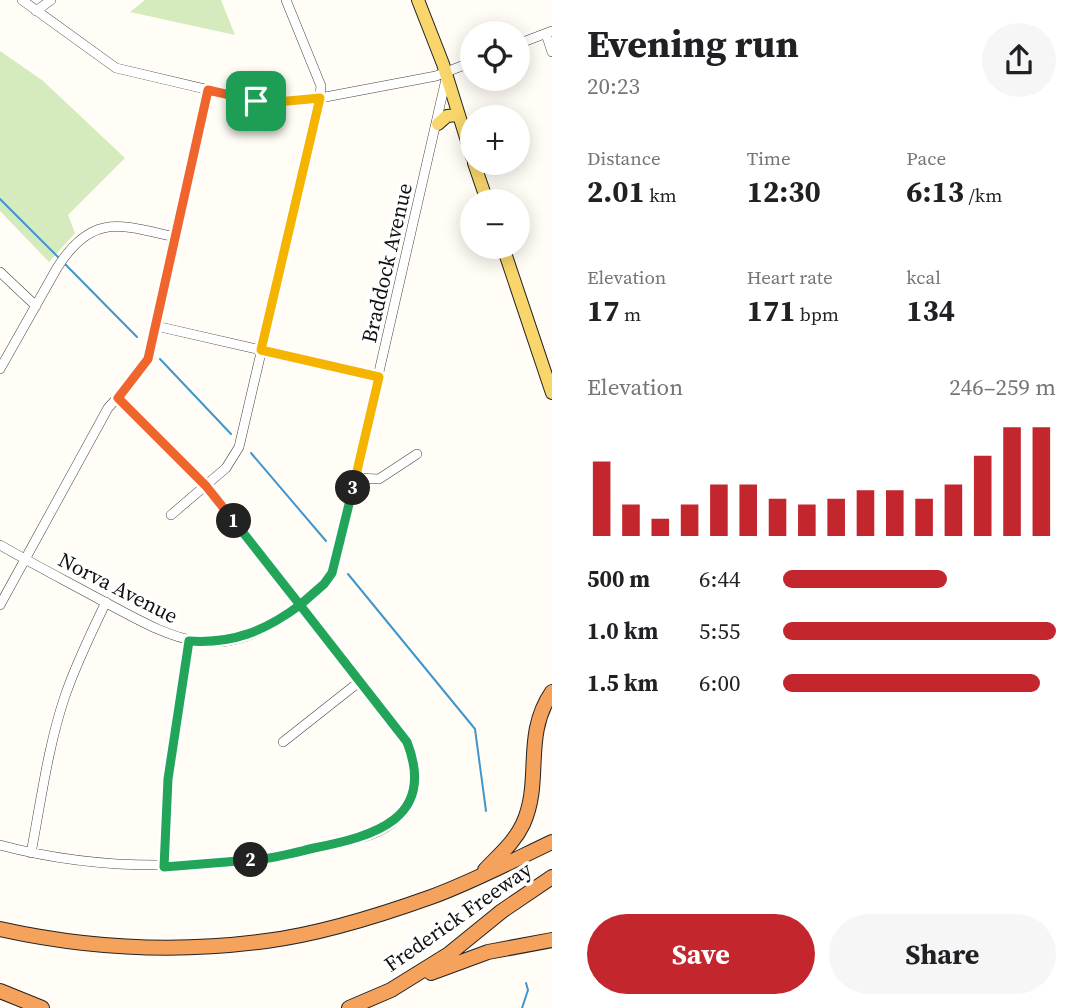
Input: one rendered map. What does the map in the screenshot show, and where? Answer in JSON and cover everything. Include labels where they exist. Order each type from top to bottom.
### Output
[{"type":"highway","points":[[476,878],[507,849],[525,820],[532,793],[535,735],[552,692]]},
{"type":"highway","name":"Frederick Freeway","points":[[0,929],[124,946],[175,947],[265,941],[320,931],[432,897],[552,842]]},
{"type":"highway","name":"Frederick Freeway","points":[[349,1008],[391,989],[449,954],[502,911],[552,877]]},
{"type":"highway","points":[[391,989],[488,952],[552,940]]},
{"type":"highway","points":[[0,991],[43,1008]]},
{"type":"main road","points":[[418,0],[443,64],[460,121]]},
{"type":"main road","points":[[438,124],[447,116],[458,115]]},
{"type":"main road","points":[[507,259],[552,393]]},
{"type":"street","points":[[22,0],[116,68],[266,102],[320,98],[445,76],[460,68]]},
{"type":"street","points":[[36,11],[51,0]]},
{"type":"street","points":[[171,515],[226,468],[239,447],[320,98],[321,86],[286,0]]},
{"type":"street","points":[[530,39],[549,32],[552,52]]},
{"type":"street","name":"Braddock Avenue","points":[[300,605],[324,584],[332,573],[438,124],[445,76]]},
{"type":"street","points":[[0,605],[108,408],[145,365],[208,90]]},
{"type":"street","points":[[0,369],[65,256],[78,242],[97,230],[119,225],[175,236]]},
{"type":"street","points":[[0,272],[36,306]]},
{"type":"street","points":[[156,326],[379,377]]},
{"type":"street","points":[[0,845],[73,860],[164,867],[259,860],[342,842],[391,824],[412,793],[415,766],[407,742],[206,486],[118,398]]},
{"type":"street","points":[[355,478],[379,479],[417,454]]},
{"type":"street","name":"Norva Avenue","points":[[0,545],[160,632],[189,641],[229,640],[255,634],[300,605]]},
{"type":"street","points":[[30,853],[64,698],[106,602]]},
{"type":"street","points":[[164,867],[168,779],[189,641]]},
{"type":"street","points":[[283,742],[359,682]]},
{"type":"green space","points":[[145,0],[221,0],[235,35],[130,12]]},
{"type":"green space","points":[[0,51],[42,80],[125,158],[68,215],[75,233],[49,262],[0,211]]},
{"type":"waterway","points":[[0,199],[60,259]]},
{"type":"waterway","points":[[64,263],[137,337]]},
{"type":"waterway","points":[[160,359],[231,434]]},
{"type":"waterway","points":[[251,453],[326,541]]},
{"type":"waterway","points":[[348,574],[475,729],[486,811]]},
{"type":"waterway","points":[[522,1008],[528,990],[526,983]]},
{"type":"route","points":[[256,101],[208,90],[148,359],[118,398],[206,486],[300,605],[255,634],[215,642],[189,641],[168,779],[164,867],[259,860],[342,842],[377,831],[391,824],[399,815],[412,793],[415,781],[415,766],[407,742],[300,605],[312,596],[332,573],[379,377],[261,350],[320,98],[256,101]]}]
